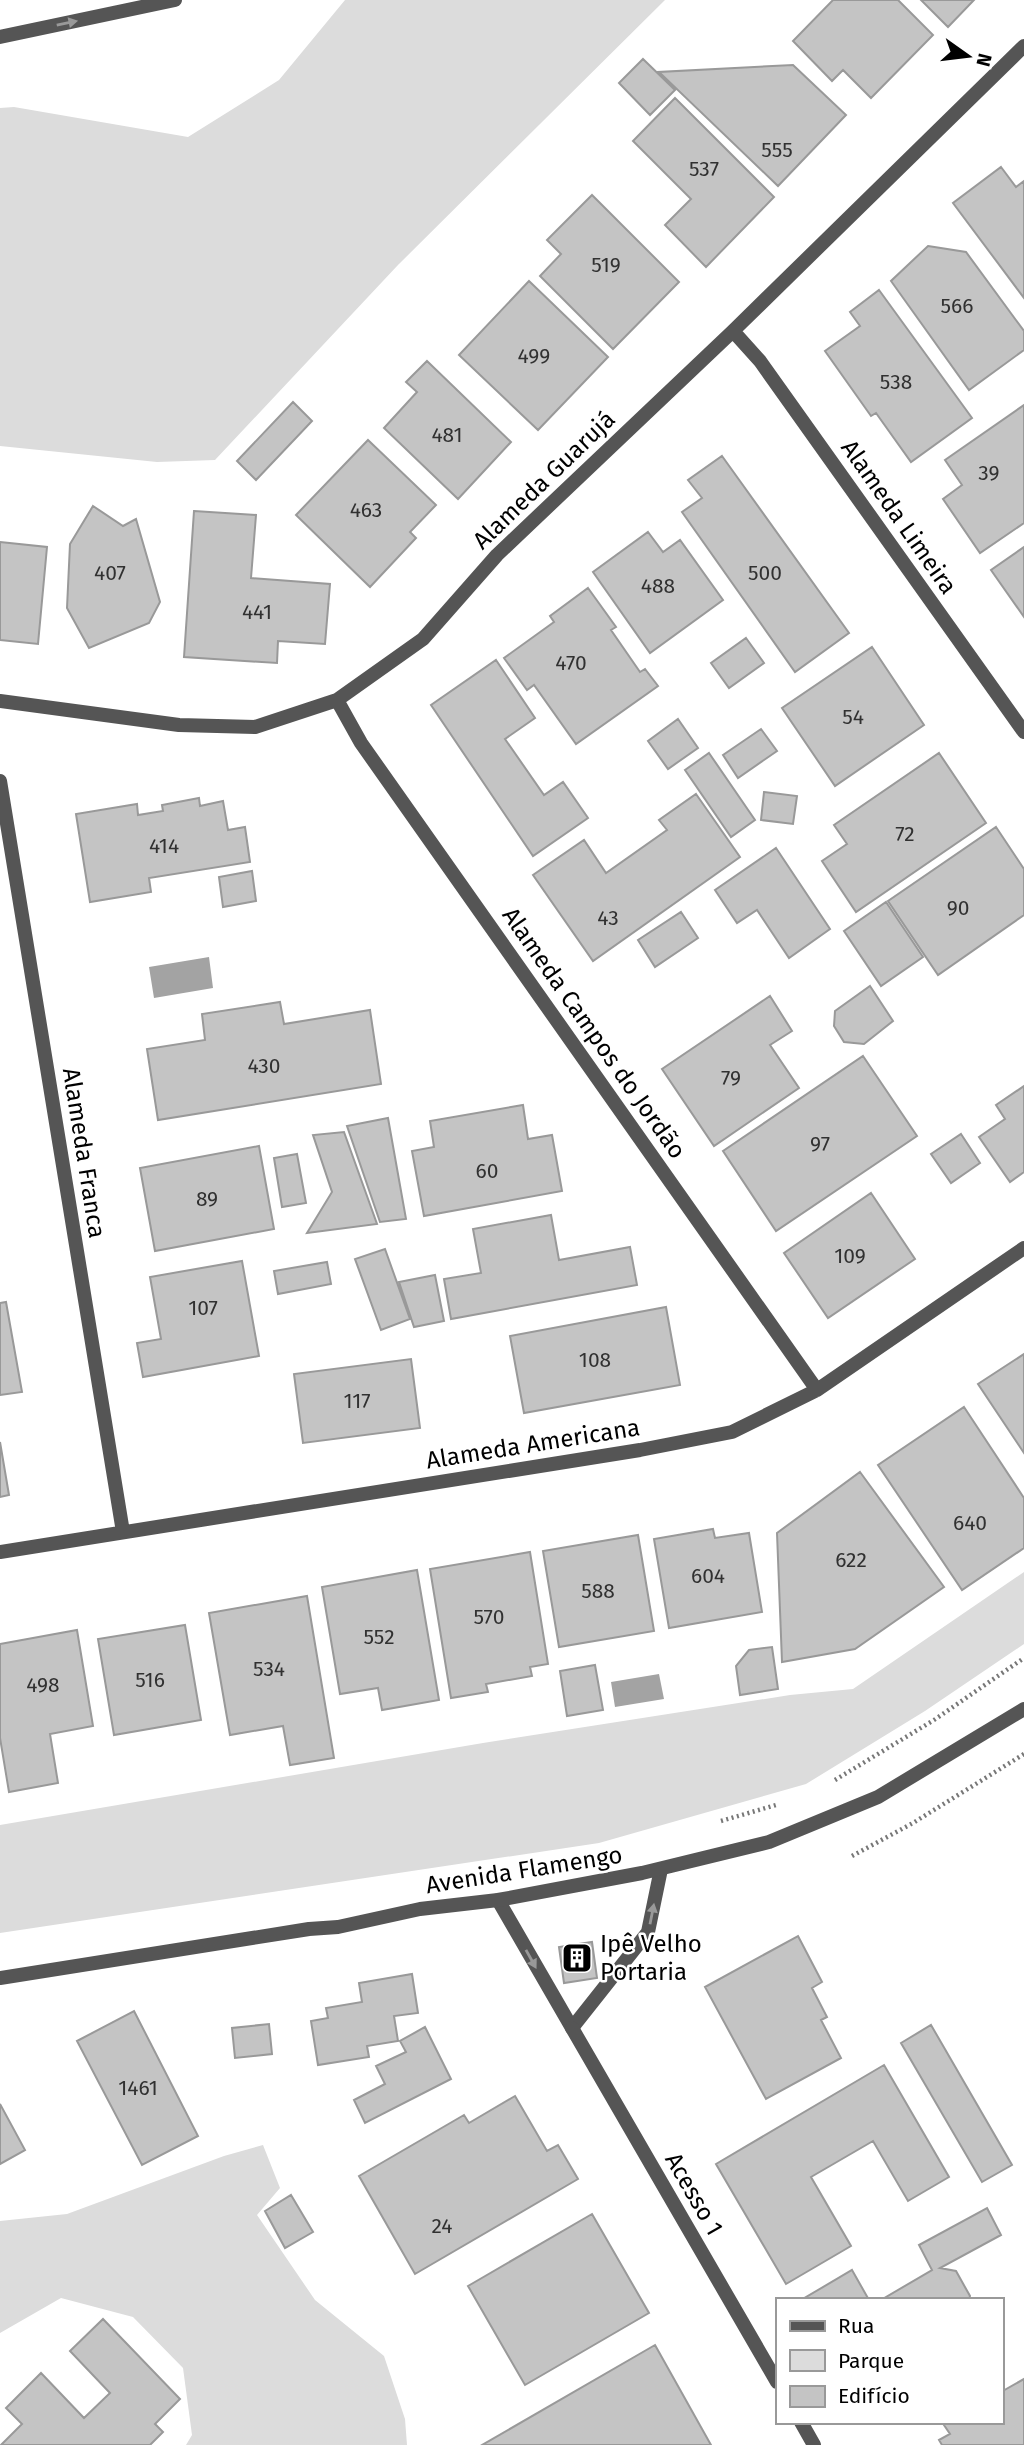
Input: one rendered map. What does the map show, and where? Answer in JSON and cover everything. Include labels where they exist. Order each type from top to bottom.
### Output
[{"type":"street","points":[[0,37],[175,0]]},
{"type":"street","name":"Alameda Guarujá","points":[[0,701],[179,726],[256,727],[337,700],[423,639],[498,555],[733,331],[1024,46]]},
{"type":"street","name":"Alameda Limeira","points":[[733,331],[760,362],[1024,732]]},
{"type":"street","name":"Alameda Campos do Jordão","points":[[337,700],[362,743],[817,1390]]},
{"type":"street","name":"Alameda Franca","points":[[0,781],[123,1532]]},
{"type":"street","name":"Alameda Americana","points":[[0,1552],[627,1452],[732,1432],[817,1390],[1024,1248]]},
{"type":"street","name":"Avenida Flamengo","points":[[0,1978],[296,1931],[338,1927],[421,1909],[498,1900],[661,1869],[769,1842],[878,1797],[1024,1709]]},
{"type":"street","points":[[572,2028],[648,1932],[661,1869]]},
{"type":"street","name":"Acesso 1","points":[[498,1900],[776,2380]]},
{"type":"street","points":[[802,2424],[814,2445]]},
{"type":"path","points":[[835,1781],[934,1720],[1024,1658]]},
{"type":"path","points":[[852,1856],[913,1824],[1024,1754]]},
{"type":"path","points":[[710,1824],[787,1802]]},
{"type":"green space","points":[[345,0],[665,0],[398,265],[215,460],[157,462],[0,446],[0,108],[14,107],[188,137],[279,80]]},
{"type":"green space","points":[[1024,1572],[1024,1644],[925,1711],[806,1784],[599,1843],[0,1933],[0,1825],[483,1743],[790,1695],[853,1689]]},
{"type":"green space","points":[[263,2145],[280,2188],[257,2215],[315,2300],[384,2356],[405,2419],[407,2445],[186,2445],[192,2435],[183,2368],[133,2317],[61,2298],[0,2333],[0,2221],[67,2214],[224,2156]]},
{"type":"shaded area","points":[[209,957],[213,988],[154,998],[149,967]]},
{"type":"shaded area","points":[[659,1674],[664,1699],[615,1707],[611,1682]]},
{"type":"building","points":[[833,0],[898,0],[933,35],[871,98],[843,70],[832,81],[793,41]]},
{"type":"building","points":[[921,0],[974,0],[948,27]]},
{"type":"building","points":[[643,59],[675,90],[650,115],[619,83]]},
{"type":"building","points":[[793,65],[846,115],[778,186],[659,72]]},
{"type":"building","points":[[675,98],[774,197],[706,267],[665,225],[691,199],[633,141]]},
{"type":"building","points":[[1001,167],[1016,187],[1024,181],[1024,298],[953,203]]},
{"type":"building","points":[[592,195],[679,282],[613,349],[540,276],[561,254],[547,240]]},
{"type":"building","points":[[928,246],[966,252],[1024,331],[1024,350],[969,390],[891,281]]},
{"type":"building","points":[[529,281],[608,357],[538,430],[459,355]]},
{"type":"building","points":[[879,290],[972,418],[911,462],[876,413],[871,416],[825,351],[860,326],[850,312]]},
{"type":"building","points":[[427,361],[511,442],[458,499],[384,428],[417,392],[406,382]]},
{"type":"building","points":[[293,402],[312,421],[256,480],[237,461]]},
{"type":"building","points":[[1024,405],[1024,523],[980,553],[943,499],[962,485],[945,460]]},
{"type":"building","points":[[368,440],[436,505],[410,532],[416,538],[370,587],[296,515]]},
{"type":"building","points":[[722,456],[849,633],[795,672],[682,512],[702,498],[688,480]]},
{"type":"building","points":[[93,506],[123,526],[136,519],[160,602],[149,623],[89,648],[67,608],[70,544]]},
{"type":"building","points":[[194,511],[256,515],[251,578],[330,584],[325,644],[278,641],[277,663],[184,657]]},
{"type":"building","points":[[648,532],[663,552],[680,540],[723,600],[650,653],[593,572]]},
{"type":"building","points":[[0,542],[47,547],[38,644],[0,640]]},
{"type":"building","points":[[1024,547],[1024,617],[991,570]]},
{"type":"building","points":[[588,588],[616,627],[611,630],[640,672],[645,669],[658,686],[576,744],[534,685],[527,690],[504,658],[554,622],[550,616]]},
{"type":"building","points":[[746,638],[764,663],[729,688],[711,663]]},
{"type":"building","points":[[872,647],[924,725],[835,786],[782,708]]},
{"type":"building","points":[[496,660],[535,718],[505,739],[544,795],[563,782],[588,818],[533,856],[431,705]]},
{"type":"building","points":[[678,719],[698,748],[668,769],[648,741]]},
{"type":"building","points":[[761,729],[777,751],[738,778],[723,755]]},
{"type":"building","points":[[709,753],[755,820],[731,837],[685,770]]},
{"type":"building","points":[[939,753],[986,823],[856,912],[822,861],[847,844],[834,825]]},
{"type":"building","points":[[764,792],[797,796],[793,824],[761,820]]},
{"type":"building","points":[[696,794],[740,857],[593,961],[533,875],[584,840],[606,873],[667,830],[659,820]]},
{"type":"building","points":[[199,798],[200,806],[223,801],[228,830],[245,827],[250,862],[149,878],[151,892],[90,902],[76,814],[137,804],[138,815],[163,811],[162,805]]},
{"type":"building","points":[[996,827],[1024,869],[1024,915],[938,975],[888,901]]},
{"type":"building","points":[[776,848],[830,929],[789,958],[757,910],[737,923],[715,890]]},
{"type":"building","points":[[252,871],[256,901],[223,907],[219,877]]},
{"type":"building","points":[[886,902],[923,957],[881,986],[844,931]]},
{"type":"building","points":[[681,912],[698,938],[655,967],[638,940]]},
{"type":"building","points":[[870,986],[893,1021],[864,1044],[844,1042],[834,1026],[835,1011]]},
{"type":"building","points":[[770,996],[792,1031],[770,1045],[799,1088],[714,1146],[662,1069]]},
{"type":"building","points":[[280,1002],[284,1024],[370,1010],[381,1084],[158,1120],[147,1049],[205,1040],[202,1014]]},
{"type":"building","points":[[863,1056],[917,1136],[776,1231],[723,1151]]},
{"type":"building","points":[[1024,1086],[1024,1172],[1010,1182],[979,1137],[1005,1119],[996,1105]]},
{"type":"building","points":[[523,1105],[528,1139],[552,1135],[562,1191],[424,1216],[412,1151],[434,1147],[430,1121]]},
{"type":"building","points":[[388,1118],[406,1219],[380,1222],[347,1126]]},
{"type":"building","points":[[344,1132],[377,1224],[307,1233],[332,1192],[313,1135]]},
{"type":"building","points":[[961,1134],[980,1163],[951,1183],[931,1154]]},
{"type":"building","points":[[259,1146],[274,1229],[155,1251],[140,1168]]},
{"type":"building","points":[[297,1154],[306,1203],[282,1207],[274,1158]]},
{"type":"building","points":[[871,1193],[915,1259],[828,1318],[784,1253]]},
{"type":"building","points":[[551,1215],[559,1260],[630,1247],[637,1285],[451,1319],[444,1279],[481,1273],[473,1229]]},
{"type":"building","points":[[385,1249],[410,1319],[381,1330],[355,1259]]},
{"type":"building","points":[[242,1261],[259,1356],[143,1377],[137,1343],[161,1339],[150,1277]]},
{"type":"building","points":[[327,1262],[331,1284],[278,1294],[274,1271]]},
{"type":"building","points":[[435,1275],[444,1321],[414,1327],[399,1282]]},
{"type":"building","points":[[6,1302],[22,1392],[0,1395],[0,1303]]},
{"type":"building","points":[[666,1307],[680,1385],[524,1413],[510,1336]]},
{"type":"building","points":[[1024,1354],[1024,1453],[978,1384]]},
{"type":"building","points":[[411,1359],[420,1428],[303,1443],[294,1374]]},
{"type":"building","points":[[964,1407],[1024,1498],[1024,1548],[962,1590],[878,1465]]},
{"type":"building","points":[[0,1442],[9,1495],[0,1497]]},
{"type":"building","points":[[860,1472],[944,1587],[855,1649],[782,1662],[777,1533]]},
{"type":"building","points":[[713,1529],[715,1538],[749,1533],[762,1612],[669,1628],[654,1539]]},
{"type":"building","points":[[638,1535],[654,1631],[559,1647],[543,1551]]},
{"type":"building","points":[[530,1552],[548,1664],[530,1667],[532,1676],[486,1684],[488,1692],[451,1698],[430,1569]]},
{"type":"building","points":[[417,1570],[439,1700],[382,1710],[378,1688],[340,1694],[322,1587]]},
{"type":"building","points":[[307,1596],[334,1758],[290,1765],[283,1726],[230,1735],[209,1613]]},
{"type":"building","points":[[185,1625],[201,1720],[114,1735],[98,1639]]},
{"type":"building","points":[[77,1630],[93,1726],[50,1734],[58,1783],[9,1792],[0,1738],[0,1644]]},
{"type":"building","points":[[772,1647],[778,1689],[740,1695],[736,1666],[749,1650]]},
{"type":"building","points":[[595,1665],[603,1710],[567,1716],[560,1671]]},
{"type":"building","points":[[798,1936],[822,1982],[812,1988],[827,2017],[821,2020],[841,2058],[766,2099],[705,1987]]},
{"type":"building","name":"Ipê Velho Portaria","points":[[592,1942],[597,1978],[564,1983],[559,1947]]},
{"type":"building","points":[[412,1974],[418,2013],[394,2016],[398,2041],[367,2046],[369,2057],[318,2065],[311,2021],[328,2018],[326,2008],[362,2002],[359,1983]]},
{"type":"building","points":[[134,2011],[198,2136],[142,2165],[77,2041]]},
{"type":"building","points":[[269,2024],[272,2054],[235,2058],[232,2028]]},
{"type":"building","points":[[931,2025],[1012,2165],[982,2182],[901,2043]]},
{"type":"building","points":[[425,2027],[451,2079],[365,2123],[354,2100],[385,2084],[376,2066],[406,2052],[400,2041]]},
{"type":"building","points":[[884,2065],[949,2177],[908,2201],[873,2141],[811,2177],[851,2246],[786,2284],[716,2164]]},
{"type":"building","points":[[515,2096],[547,2151],[558,2145],[578,2179],[415,2274],[359,2176],[464,2115],[469,2123]]},
{"type":"building","points":[[0,2104],[25,2150],[0,2164]]},
{"type":"building","points":[[291,2195],[313,2232],[285,2248],[265,2211]]},
{"type":"building","points":[[987,2208],[1001,2235],[940,2268],[956,2271],[970,2298],[884,2298],[932,2270],[919,2245]]},
{"type":"building","points":[[592,2214],[649,2313],[525,2385],[468,2286]]},
{"type":"building","points":[[852,2270],[868,2298],[804,2298]]},
{"type":"building","points":[[103,2319],[180,2399],[155,2424],[163,2432],[150,2445],[1,2445],[22,2424],[6,2408],[41,2373],[84,2418],[110,2393],[70,2351]]},
{"type":"building","points":[[655,2345],[711,2445],[482,2445]]},
{"type":"building","points":[[1024,2379],[1024,2445],[942,2445],[939,2440],[950,2434],[946,2424],[1003,2424],[1003,2391]]},
{"type":"place","name":"Ipê Velho Portaria","points":[[577,1958]]}]
